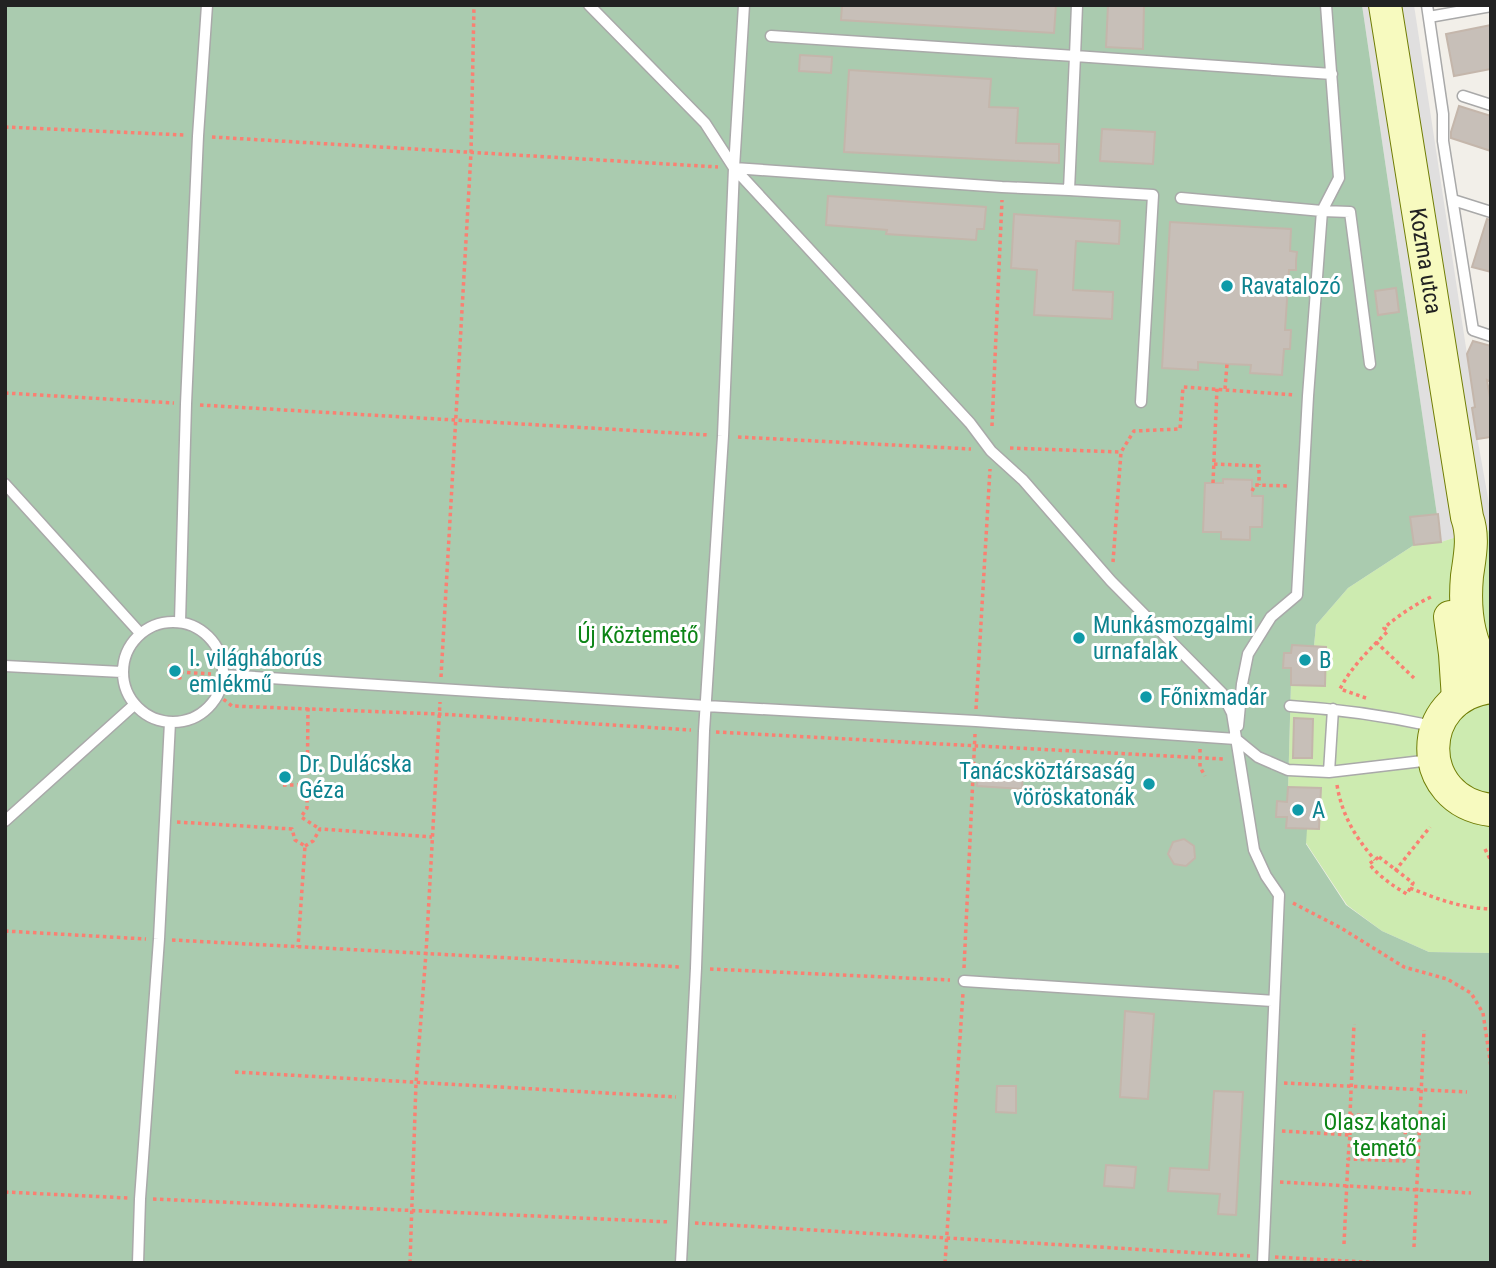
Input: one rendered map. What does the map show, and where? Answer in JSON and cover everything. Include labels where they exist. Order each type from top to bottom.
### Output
[{"type":"street","name":"Kozma utca","points":[[1385,5],[1466,517],[1471,529],[1466,594],[1469,632],[1480,659],[1491,674]]},
{"type":"street","name":"Kozma utca","points":[[1458,699],[1450,589],[1466,517]]},
{"type":"street","points":[[1487,823],[1468,803],[1447,787],[1439,775],[1434,760],[1433,742],[1436,727],[1458,699],[1473,690],[1491,687]]},
{"type":"lane","points":[[180,622],[186,404],[198,136],[207,5]]},
{"type":"lane","points":[[589,5],[705,123],[734,168],[970,423],[991,450],[1023,480],[1111,582],[1222,693],[1232,713],[1254,850],[1266,876],[1279,895],[1263,1263]]},
{"type":"lane","points":[[681,1263],[706,706],[723,436],[744,5]]},
{"type":"lane","points":[[1069,190],[1077,5]]},
{"type":"lane","points":[[1236,739],[1248,654],[1271,617],[1297,595],[1322,211],[1339,178],[1326,5]]},
{"type":"lane","points":[[1491,6],[1428,11],[1443,114],[1443,141],[1473,330],[1491,336]]},
{"type":"lane","points":[[771,36],[1332,74]]},
{"type":"lane","points":[[1463,96],[1491,105]]},
{"type":"lane","points":[[734,168],[1153,195],[1141,402]]},
{"type":"lane","points":[[1181,198],[1350,212],[1370,364]]},
{"type":"lane","points":[[1452,200],[1491,212]]},
{"type":"lane","points":[[5,484],[140,633]]},
{"type":"lane","points":[[180,622],[198,628],[211,639],[220,654],[223,675],[218,695],[206,710],[191,719],[170,722],[151,718],[134,705],[125,689],[122,671],[127,650],[140,633],[160,623],[180,622]]},
{"type":"lane","points":[[5,666],[122,671]]},
{"type":"lane","points":[[223,675],[1236,739],[1258,757],[1277,766],[1333,776],[1434,760]]},
{"type":"lane","points":[[5,821],[134,705]]},
{"type":"lane","points":[[1290,706],[1332,709],[1436,727]]},
{"type":"lane","points":[[1332,709],[1333,776]]},
{"type":"lane","points":[[138,1263],[170,722]]},
{"type":"lane","points":[[964,981],[1274,1000]]},
{"type":"path","points":[[410,1263],[416,1083],[426,953],[471,153],[474,5]]},
{"type":"path","points":[[5,127],[734,168]]},
{"type":"path","points":[[945,1263],[964,981],[1003,187]]},
{"type":"path","points":[[1225,389],[1227,364]]},
{"type":"path","points":[[1111,582],[1121,452],[1134,431],[1180,429],[1183,387],[1308,396]]},
{"type":"path","points":[[1213,483],[1217,388]]},
{"type":"path","points":[[5,393],[723,436],[991,450],[1011,448],[1121,452]]},
{"type":"path","points":[[1213,464],[1259,466],[1259,485]]},
{"type":"path","points":[[1252,491],[1255,485],[1303,486]]},
{"type":"path","points":[[1375,701],[1340,689],[1353,669],[1388,632],[1384,628],[1417,603],[1431,597]]},
{"type":"path","points":[[1376,642],[1414,678]]},
{"type":"path","points":[[170,666],[181,667],[180,672],[180,678],[169,677],[170,666]]},
{"type":"path","points":[[180,672],[200,673]]},
{"type":"path","points":[[308,708],[307,808],[301,817],[320,828],[432,837]]},
{"type":"path","points":[[1200,737],[1200,767],[1205,776]]},
{"type":"path","points":[[1333,776],[1345,816],[1353,832],[1375,860]]},
{"type":"path","points":[[283,785],[307,785]]},
{"type":"path","points":[[165,821],[292,829],[295,840],[305,846]]},
{"type":"path","points":[[1487,823],[1491,861]]},
{"type":"path","points":[[1395,871],[1430,827]]},
{"type":"path","points":[[305,846],[313,841],[320,828]]},
{"type":"path","points":[[298,947],[305,846]]},
{"type":"path","points":[[1379,857],[1413,883],[1407,894],[1377,873],[1369,864],[1375,860],[1379,857]]},
{"type":"path","points":[[1410,888],[1464,907],[1491,909]]},
{"type":"path","points":[[1279,895],[1341,928],[1404,967],[1447,979],[1471,993],[1483,1013],[1491,1067]]},
{"type":"path","points":[[5,931],[964,981]]},
{"type":"path","points":[[1344,1244],[1354,1024]]},
{"type":"path","points":[[1413,1247],[1424,1030]]},
{"type":"path","points":[[235,1072],[689,1098]]},
{"type":"path","points":[[1272,1082],[1467,1092]]},
{"type":"path","points":[[1348,1158],[1404,1161],[1406,1117],[1350,1115]]},
{"type":"path","points":[[1269,1130],[1350,1135]]},
{"type":"path","points":[[1267,1182],[1471,1193]]},
{"type":"shaded area","points":[[1362,5],[1414,5],[1475,407],[1472,408],[1491,515],[1491,530],[1472,532],[1441,542]]},
{"type":"green space","name":"Új Köztemető","points":[[5,5],[1362,5],[1441,542],[1414,545],[1348,588],[1316,625],[1314,646],[1292,646],[1287,828],[1307,829],[1306,844],[1346,905],[1382,931],[1429,952],[1491,953],[1491,1263],[5,1263]]},
{"type":"green space","points":[[1491,530],[1491,953],[1429,952],[1382,931],[1347,905],[1306,843],[1287,828],[1292,645],[1314,646],[1316,625],[1348,588],[1414,545],[1441,542],[1472,532]]},
{"type":"building","points":[[842,5],[1056,5],[1054,33],[841,20]]},
{"type":"building","points":[[1108,5],[1144,5],[1143,49],[1106,47]]},
{"type":"building","points":[[1491,25],[1491,69],[1454,76],[1446,34]]},
{"type":"building","points":[[800,55],[832,57],[831,73],[799,71]]},
{"type":"building","points":[[849,70],[991,79],[989,107],[1018,108],[1016,143],[1059,144],[1059,163],[844,152]]},
{"type":"building","points":[[1459,106],[1491,116],[1491,151],[1451,138]]},
{"type":"building","points":[[1102,129],[1155,132],[1153,164],[1100,161]]},
{"type":"building","points":[[828,196],[986,207],[984,229],[977,229],[976,240],[886,234],[887,230],[826,225]]},
{"type":"building","points":[[1014,214],[1120,221],[1119,244],[1076,241],[1073,290],[1113,292],[1112,319],[1034,315],[1037,270],[1011,268]]},
{"type":"building","points":[[1487,219],[1491,220],[1491,272],[1472,267]]},
{"type":"building","name":"Ravatalozó","points":[[1170,222],[1291,229],[1290,251],[1297,252],[1296,270],[1289,270],[1285,330],[1291,330],[1290,349],[1284,349],[1282,375],[1250,373],[1251,365],[1198,362],[1198,370],[1162,368]]},
{"type":"building","points":[[1396,288],[1399,312],[1378,315],[1375,291]]},
{"type":"building","points":[[1473,341],[1491,346],[1491,382],[1487,380],[1491,403],[1491,437],[1477,439],[1467,354]]},
{"type":"building","points":[[1223,479],[1252,480],[1252,496],[1263,496],[1262,527],[1250,527],[1250,540],[1221,539],[1221,532],[1203,532],[1205,483],[1223,483]]},
{"type":"building","points":[[1438,514],[1441,542],[1414,545],[1410,517]]},
{"type":"building","name":"B","points":[[1292,645],[1326,647],[1325,686],[1291,685],[1291,668],[1283,668],[1284,653],[1291,653]]},
{"type":"building","points":[[1294,718],[1313,719],[1312,758],[1293,758]]},
{"type":"building","points":[[978,768],[1023,772],[1022,789],[977,786]]},
{"type":"building","name":"A","points":[[1288,787],[1321,788],[1319,829],[1286,828],[1287,817],[1276,817],[1277,801],[1287,802]]},
{"type":"building","points":[[1184,839],[1194,846],[1195,858],[1186,866],[1174,864],[1168,854],[1173,842]]},
{"type":"building","points":[[1125,1011],[1154,1014],[1148,1099],[1120,1097]]},
{"type":"building","points":[[997,1086],[1016,1086],[1016,1113],[996,1112]]},
{"type":"building","points":[[1214,1091],[1243,1092],[1236,1215],[1218,1214],[1220,1194],[1168,1191],[1170,1168],[1209,1170]]},
{"type":"building","points":[[1106,1165],[1136,1167],[1134,1188],[1104,1186]]},
{"type":"place","name":"Ravatalozó","points":[[1227,286]]},
{"type":"place","name":"Munkásmozgalmi urnafalak","points":[[1079,638]]},
{"type":"place","name":"B","points":[[1305,660]]},
{"type":"place","name":"I. világháborús emlékmű","points":[[175,671]]},
{"type":"place","name":"Főnixmadár","points":[[1146,697]]},
{"type":"place","name":"Dr. Dulácska Géza","points":[[285,777]]},
{"type":"place","name":"Tanácsköztársaság vöröskatonák","points":[[1149,784]]},
{"type":"place","name":"A","points":[[1298,810]]},
{"type":"park label","name":"Olasz katonai temető","points":[[1385,1135]]}]
